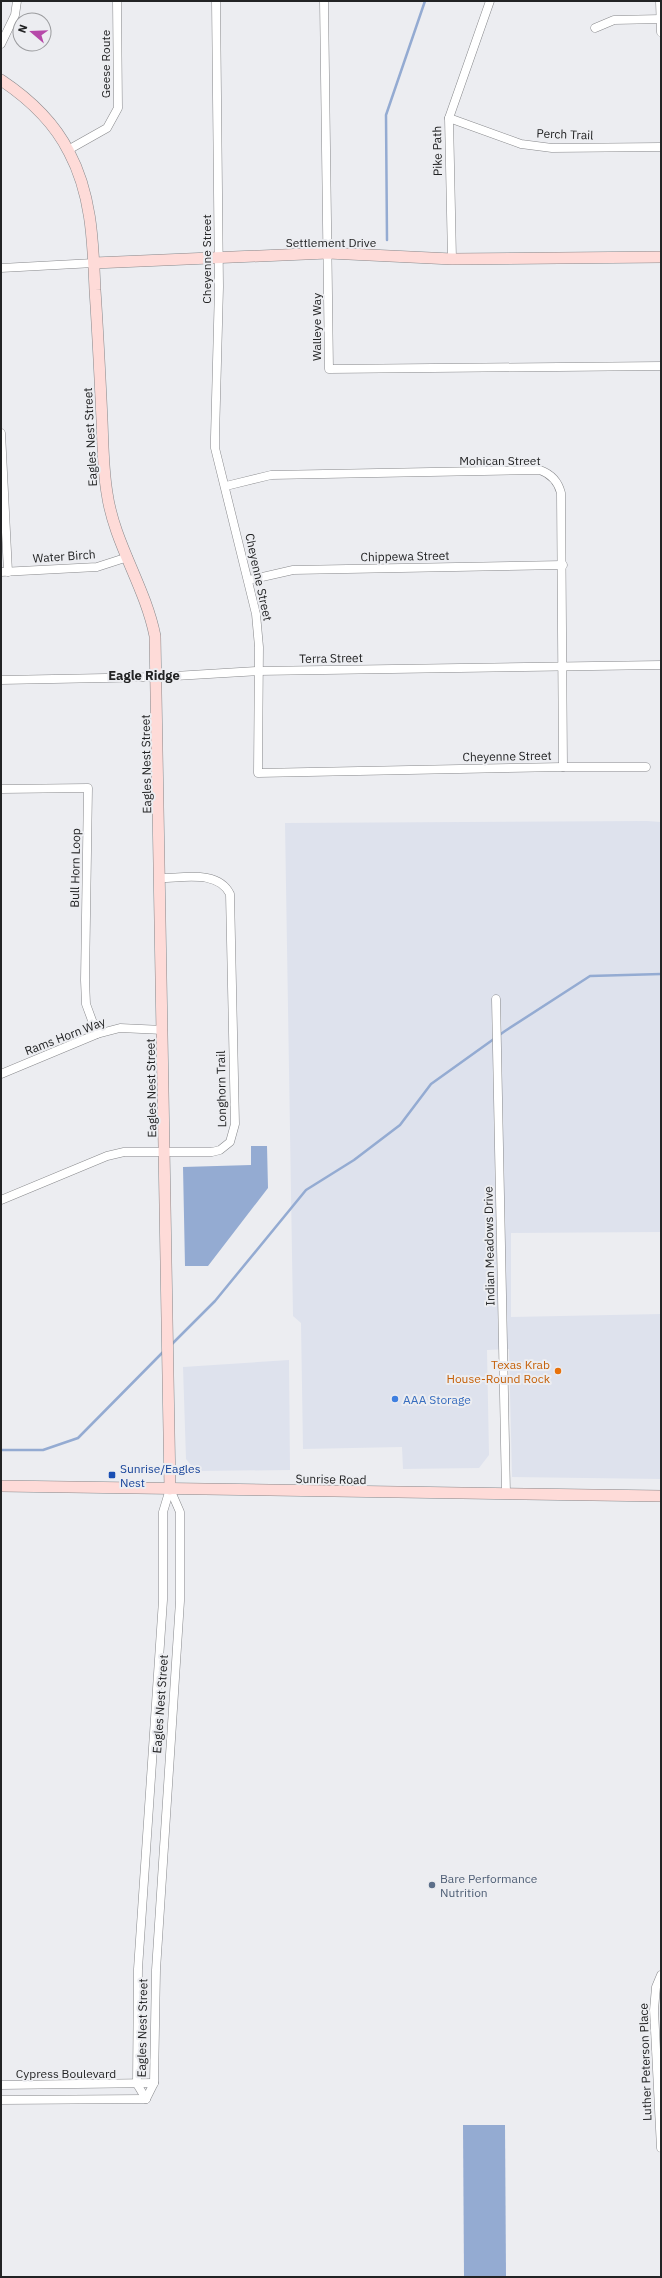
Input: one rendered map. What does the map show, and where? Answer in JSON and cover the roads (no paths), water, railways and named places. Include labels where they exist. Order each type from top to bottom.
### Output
[{"type":"street","points":[[1,44],[15,15],[18,1]]},
{"type":"street","name":"Geese Route","points":[[68,150],[107,128],[118,108],[117,1]]},
{"type":"street","name":"Cheyenne Street","points":[[216,1],[219,257],[215,448],[249,580],[259,636],[258,773],[563,766],[646,767]]},
{"type":"street","name":"Walleye Way","points":[[324,1],[329,369],[661,366]]},
{"type":"street","name":"Pike Path","points":[[452,259],[449,118],[490,1]]},
{"type":"street","points":[[660,1],[661,32]]},
{"type":"street","points":[[596,28],[614,20],[661,19]]},
{"type":"street","name":"Eagles Nest Street","points":[[1,80],[41,114],[68,150],[86,195],[91,224],[94,263],[105,481],[113,520],[149,606],[156,636],[158,677],[166,1152],[170,1489],[163,1512],[163,1600],[138,1969],[137,2084],[146,2099]]},
{"type":"street","name":"Perch Trail","points":[[449,118],[521,144],[552,148],[661,147]]},
{"type":"street","name":"Settlement Drive","points":[[1,268],[328,253],[452,259],[661,256]]},
{"type":"street","points":[[1,432],[5,572]]},
{"type":"street","name":"Mohican Street","points":[[226,486],[271,475],[540,470],[554,478],[559,486],[562,565],[564,666],[563,766]]},
{"type":"street","name":"Water Birch","points":[[5,572],[97,567],[128,557]]},
{"type":"street","name":"Chippewa Street","points":[[249,580],[293,570],[562,565]]},
{"type":"street","name":"Terra Street","points":[[1,680],[158,677],[258,671],[661,665]]},
{"type":"street","name":"Bull Horn Loop","points":[[1,789],[88,788],[86,1004],[97,1034]]},
{"type":"street","name":"Longhorn Trail","points":[[1,1200],[107,1156],[124,1152],[212,1152],[220,1150],[230,1142],[235,1124],[230,894],[226,886],[219,880],[208,878],[161,878]]},
{"type":"street","name":"Indian Meadows Drive","points":[[496,998],[506,1492]]},
{"type":"street","name":"Rams Horn Way","points":[[1,1074],[97,1034],[120,1028],[163,1030]]},
{"type":"street","name":"Sunrise Road","points":[[1,1486],[375,1493],[506,1492],[661,1496]]},
{"type":"street","name":"Eagles Nest Street","points":[[146,2099],[154,2083],[156,1970],[180,1601],[180,1512],[170,1489]]},
{"type":"street","name":"Luther Peterson Place","points":[[661,1975],[656,1987],[654,2010],[661,2148]]},
{"type":"street","name":"Cypress Boulevard","points":[[1,2085],[154,2083]]},
{"type":"street","points":[[1,2100],[146,2099]]},
{"type":"water","points":[[251,1146],[267,1146],[268,1188],[208,1266],[185,1266],[183,1167],[251,1165]]},
{"type":"water","points":[[463,2125],[505,2125],[506,2277],[464,2277]]},
{"type":"waterway","points":[[387,240],[386,115],[425,1]]},
{"type":"waterway","points":[[171,1345],[215,1301],[306,1190],[354,1160],[400,1125],[431,1084],[505,1031],[590,976],[661,974]]},
{"type":"waterway","points":[[1,1450],[43,1450],[78,1438],[164,1351]]},
{"type":"place","name":"Texas Krab House-Round Rock","points":[[558,1371]]},
{"type":"place","name":"AAA Storage","points":[[395,1399]]},
{"type":"place","name":"Sunrise/Eagles Nest","points":[[112,1475]]},
{"type":"place","name":"Bare Performance Nutrition","points":[[432,1885]]},
{"type":"district","name":"Eagle Ridge","points":[[144,675]]}]
